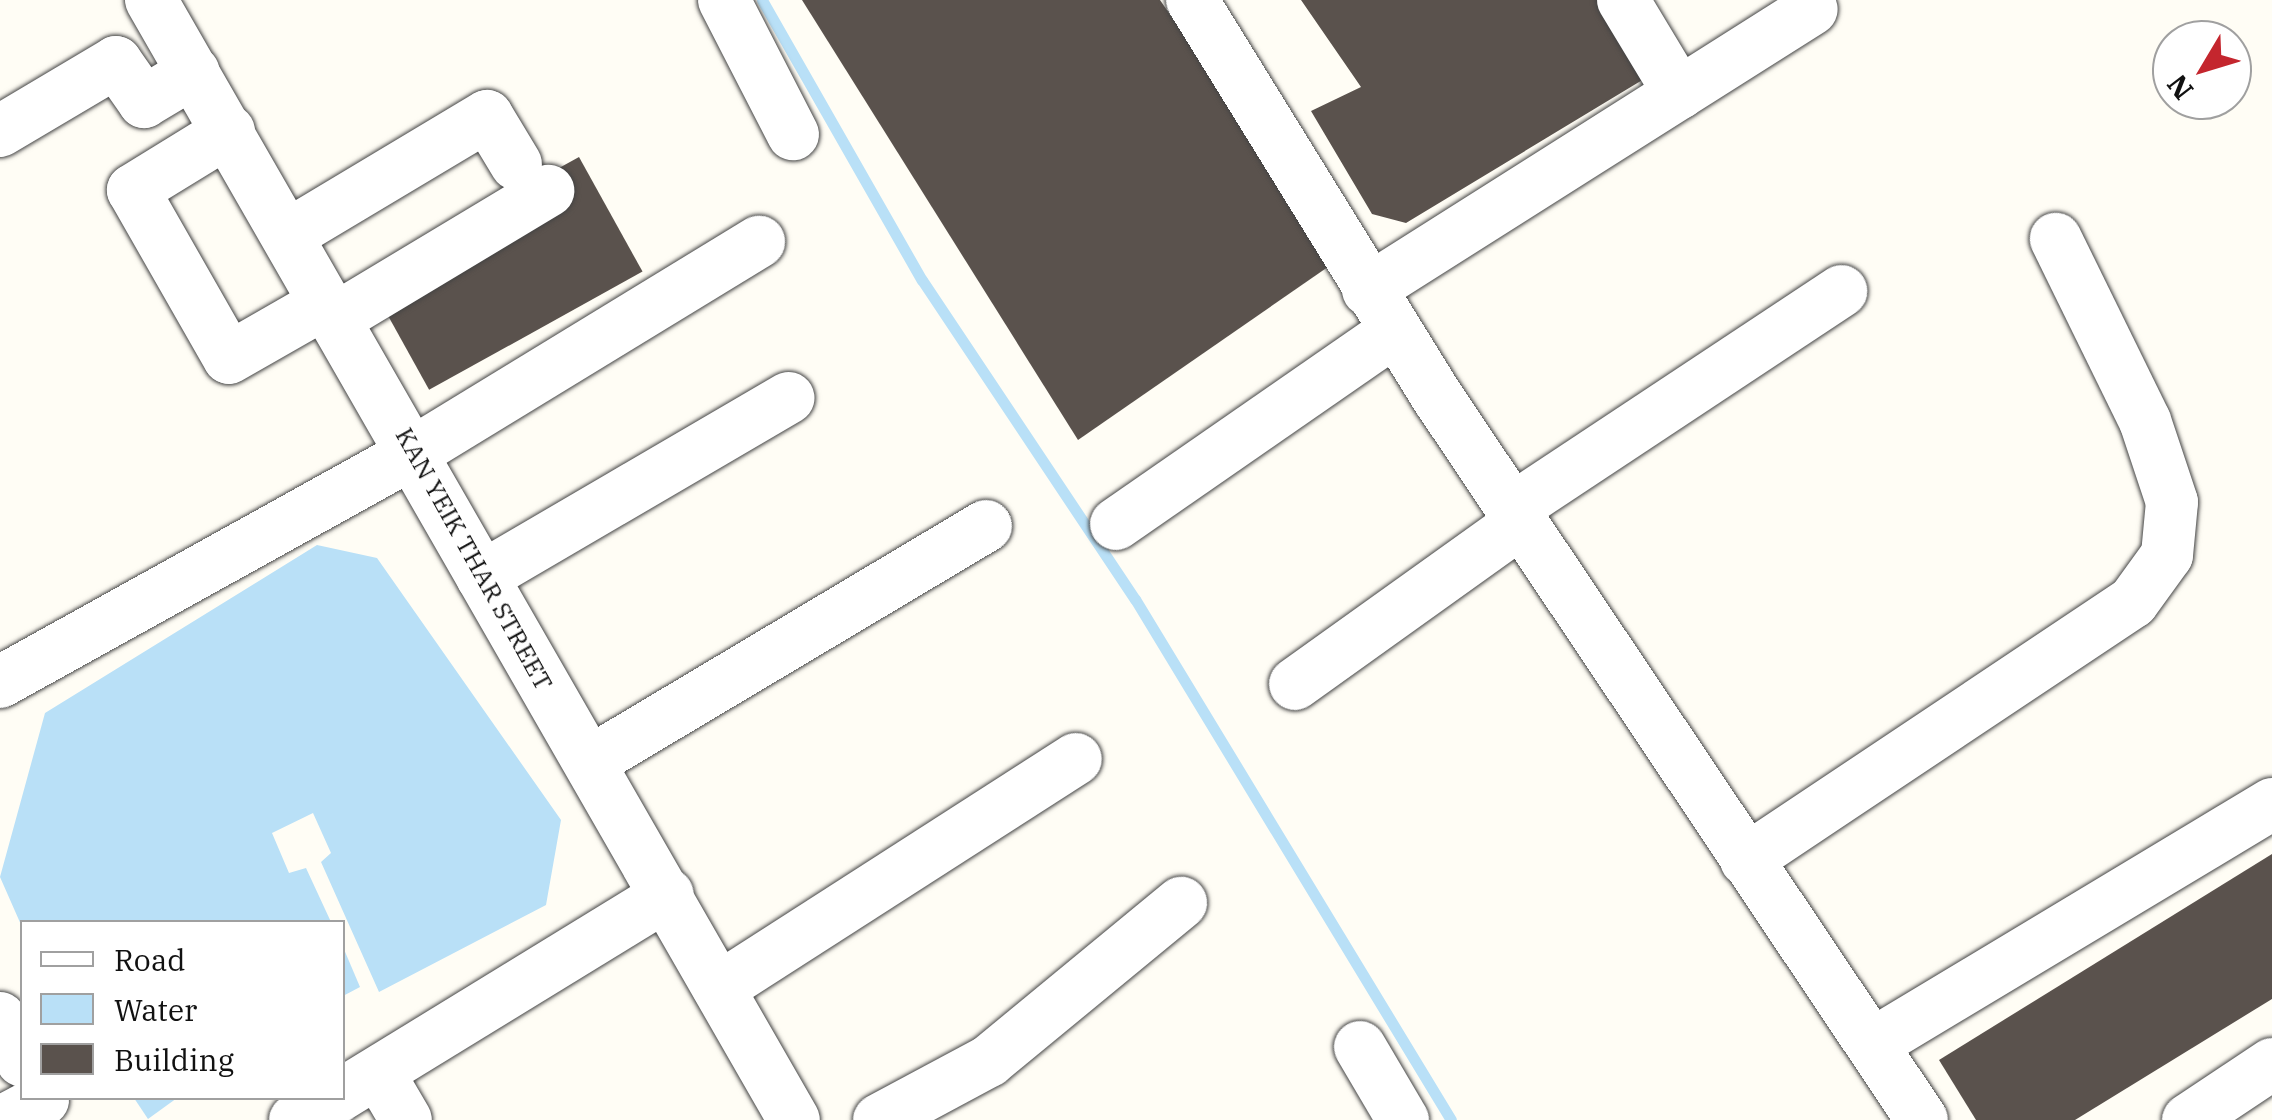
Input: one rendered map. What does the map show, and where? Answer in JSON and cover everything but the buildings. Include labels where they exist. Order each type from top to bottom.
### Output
[{"type":"street","name":"KAN YEIK THAR STREET","points":[[151,0],[416,452],[482,577],[668,894],[794,1120]]},
{"type":"street","points":[[724,0],[793,134]]},
{"type":"street","points":[[1192,0],[1381,310],[1746,860],[1876,1042],[1922,1120]]},
{"type":"street","points":[[1623,0],[1679,92]]},
{"type":"street","points":[[1116,524],[1381,310],[1679,92],[1812,8]]},
{"type":"street","points":[[0,131],[116,62],[144,102],[194,72]]},
{"type":"street","points":[[229,130],[132,190],[229,358],[330,311],[532,178],[487,116],[288,234]]},
{"type":"street","points":[[1746,860],[2133,602],[2167,555],[2172,502],[2145,421],[2056,239]]},
{"type":"street","points":[[0,682],[416,452],[759,242]]},
{"type":"street","points":[[1296,684],[1516,516],[1841,291]]},
{"type":"street","points":[[482,577],[788,398]]},
{"type":"street","points":[[590,762],[986,526]]},
{"type":"street","points":[[719,988],[1076,758]]},
{"type":"street","points":[[1876,1042],[2272,804]]},
{"type":"street","points":[[406,1120],[352,1089],[668,894]]},
{"type":"street","points":[[879,1120],[989,1061],[1180,903]]},
{"type":"street","points":[[0,1018],[20,1068]]},
{"type":"street","points":[[1360,1048],[1404,1120]]},
{"type":"street","points":[[2188,1120],[2272,1064]]},
{"type":"street","points":[[294,1120],[331,1100]]},
{"type":"water","points":[[317,545],[377,558],[561,820],[546,905],[379,992],[321,862],[331,853],[313,813],[272,833],[289,873],[306,868],[330,920],[20,922],[0,877],[45,713]]},
{"type":"water","points":[[345,952],[360,987],[345,994]]},
{"type":"water","points":[[135,1100],[174,1100],[148,1119]]},
{"type":"waterway","points":[[762,0],[922,280],[1135,599],[1451,1120]]}]
